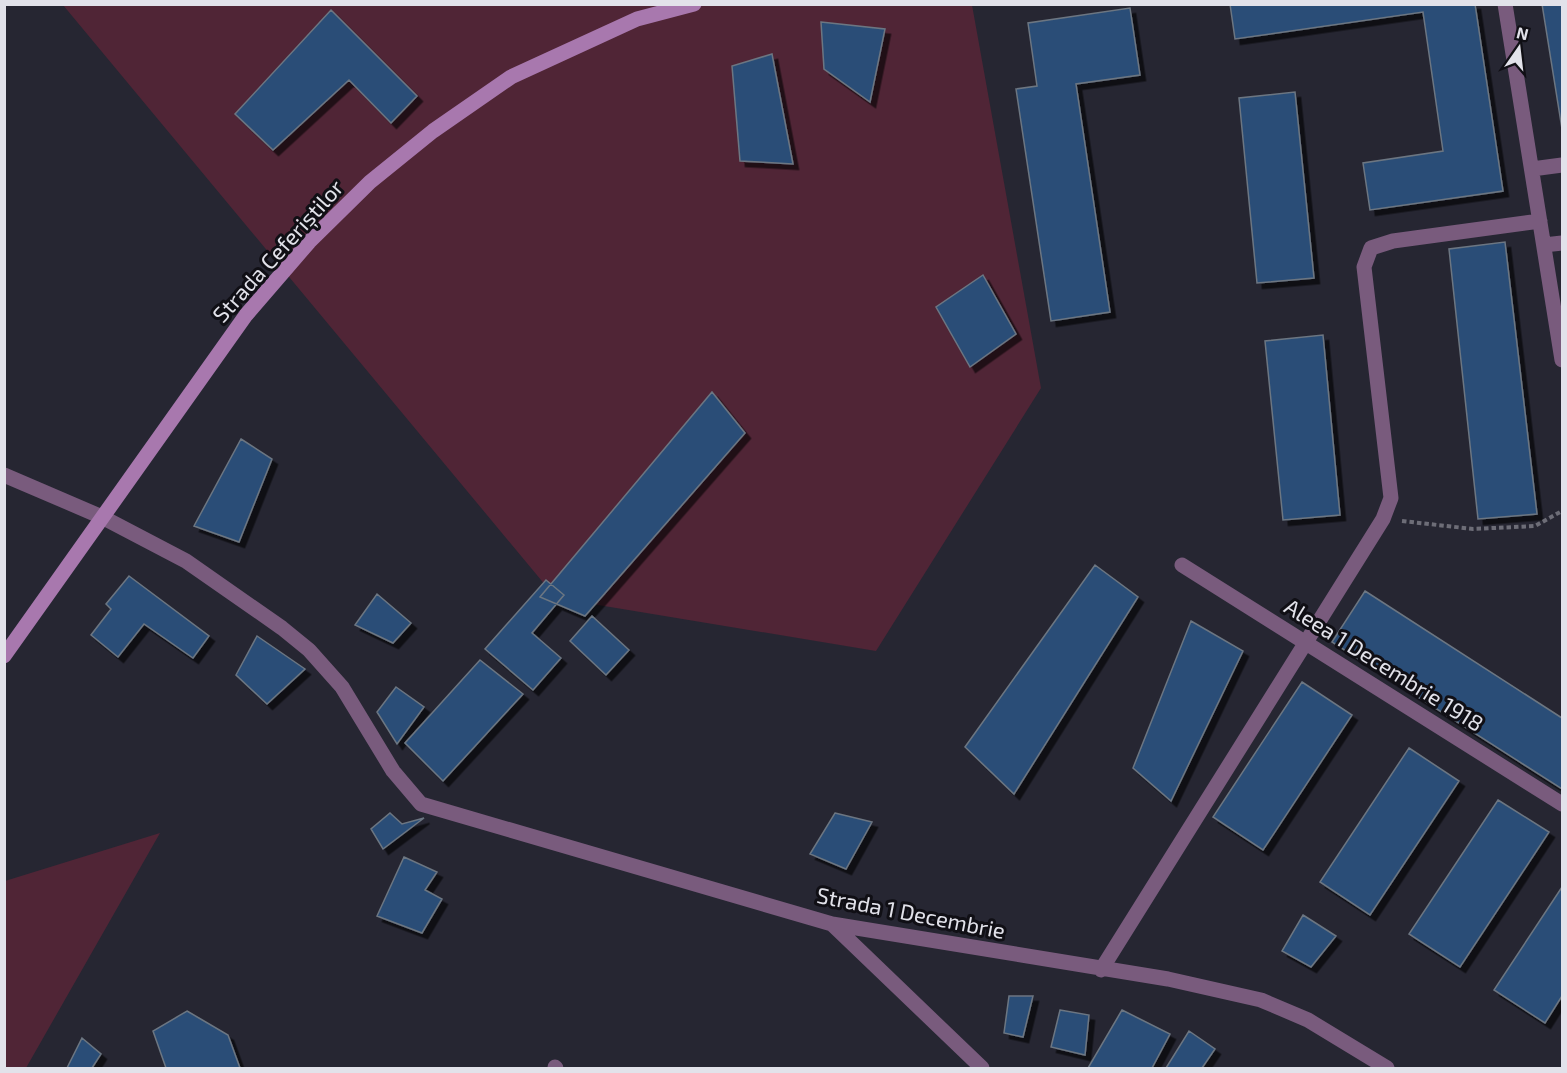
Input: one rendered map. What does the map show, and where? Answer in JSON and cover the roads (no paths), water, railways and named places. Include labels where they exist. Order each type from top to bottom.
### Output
[{"type":"street","name":"Strada Ceferiștilor","points":[[4,656],[246,315],[309,242],[370,182],[433,131],[511,77],[637,19],[694,4]]},
{"type":"street","points":[[1505,4],[1563,360]]},
{"type":"street","points":[[1532,169],[1563,165]]},
{"type":"street","points":[[1101,970],[1383,519],[1390,498],[1364,267],[1371,248],[1394,241],[1540,221]]},
{"type":"street","points":[[1544,245],[1563,243]]},
{"type":"street","points":[[4,475],[102,517]]},
{"type":"street","name":"Strada 1 Decembrie","points":[[102,517],[186,561],[309,650],[342,687],[393,771],[421,804],[832,924],[1222,989],[1261,1000],[1308,1020],[1387,1068]]},
{"type":"street","name":"Aleea 1 Decembrie 1918","points":[[1182,565],[1563,804]]},
{"type":"street","points":[[832,924],[982,1068]]}]
